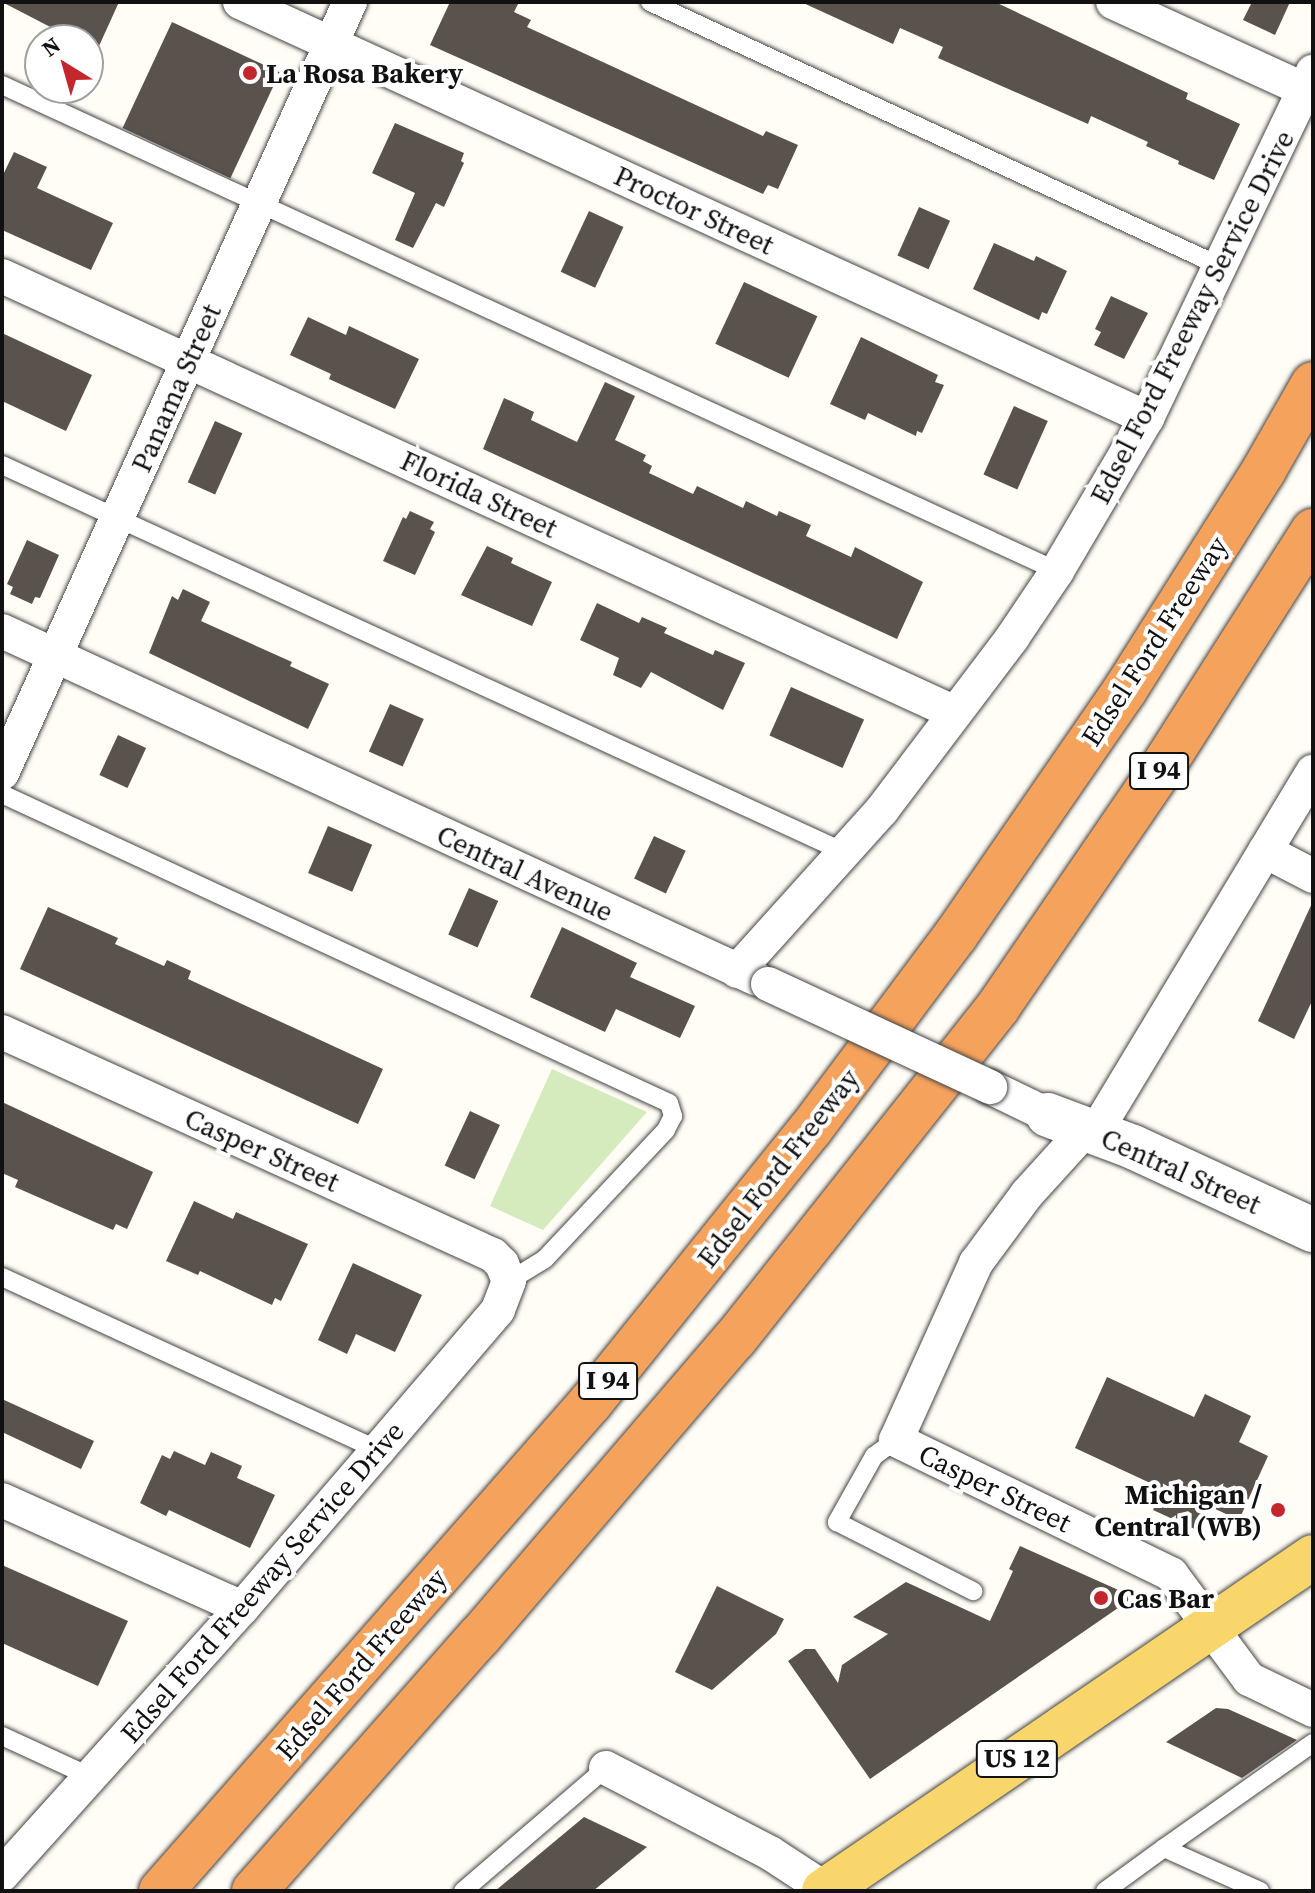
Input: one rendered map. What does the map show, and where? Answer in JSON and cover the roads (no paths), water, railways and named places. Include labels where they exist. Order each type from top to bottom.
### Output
[{"type":"highway","name":"Edsel Ford Freeway","points":[[161,1891],[591,1402],[810,1130],[956,935],[1125,690],[1264,470],[1313,384]]},
{"type":"highway","name":"I 94","points":[[254,1891],[480,1636],[735,1339],[998,1007],[1167,760],[1313,531]]},
{"type":"main road","name":"US 12","points":[[826,1891],[1313,1557]]},
{"type":"street","name":"Proctor Street","points":[[240,2],[1147,418]]},
{"type":"street","name":"Panama Street","points":[[2,773],[350,2]]},
{"type":"street","points":[[1113,2],[1309,81]]},
{"type":"street","name":"Edsel Ford Freeway Service Drive","points":[[753,978],[844,852],[882,810],[1012,638],[1057,571],[1147,418],[1309,81]]},
{"type":"street","name":"Florida Street","points":[[2,276],[955,713]]},
{"type":"street","name":"Central Avenue","points":[[2,631],[1076,1126]]},
{"type":"street","points":[[896,1440],[976,1263],[1076,1126],[1265,851],[1313,772]]},
{"type":"street","points":[[1265,851],[1313,876]]},
{"type":"street","name":"Casper Street","points":[[2,1032],[493,1255],[502,1264],[509,1281]]},
{"type":"street","name":"Central Street","points":[[1076,1126],[1313,1230]]},
{"type":"street","name":"Edsel Ford Freeway Service Drive","points":[[2,1875],[242,1608],[498,1310],[509,1281]]},
{"type":"street","name":"Casper Street","points":[[896,1440],[1171,1574],[1249,1679],[1313,1710]]},
{"type":"street","points":[[2,1500],[242,1608]]},
{"type":"street","points":[[606,1768],[770,1853],[826,1891]]},
{"type":"lane","points":[[650,2],[1222,267]]},
{"type":"lane","points":[[2,85],[1057,571]]},
{"type":"lane","points":[[2,465],[844,852]]},
{"type":"lane","points":[[2,794],[669,1103],[673,1116],[666,1130],[545,1259],[509,1281]]},
{"type":"lane","points":[[2,1277],[378,1450]]},
{"type":"lane","points":[[896,1440],[874,1456],[837,1522],[973,1591]]},
{"type":"lane","points":[[2,1736],[91,1777]]},
{"type":"lane","points":[[1105,1891],[1313,1743]]},
{"type":"lane","points":[[463,1891],[606,1768]]},
{"type":"lane","points":[[1164,1848],[1260,1891]]},
{"type":"place","name":"La Rosa Bakery","points":[[250,73]]},
{"type":"place","name":"Michigan / Central (WB)","points":[[1278,1510]]},
{"type":"place","name":"Cas Bar","points":[[1101,1598]]}]
